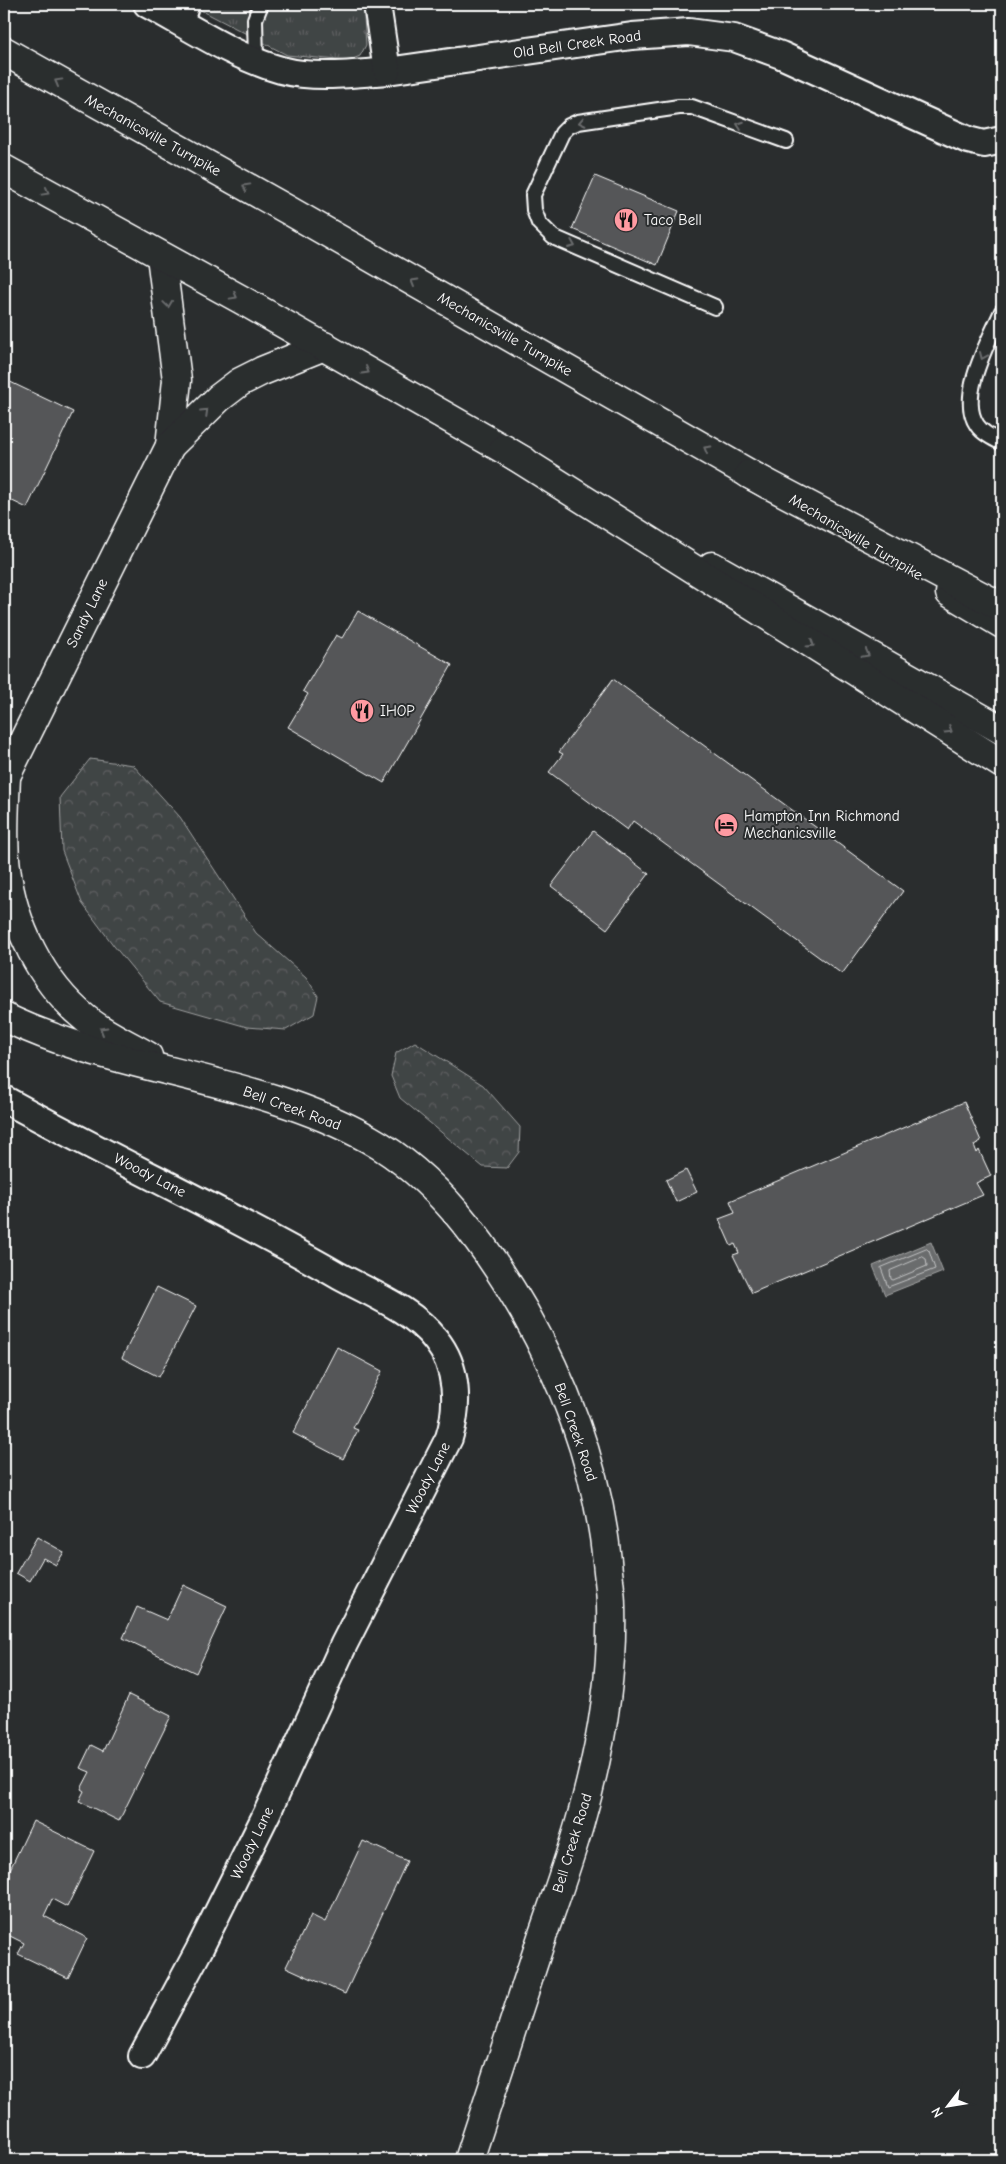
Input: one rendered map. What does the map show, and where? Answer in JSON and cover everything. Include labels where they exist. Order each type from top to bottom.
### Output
[{"type":"main road","name":"Mechanicsville Turnpike","points":[[4,51],[288,210],[749,474],[1002,624]]},
{"type":"main road","points":[[4,169],[324,346],[1002,730]]},
{"type":"main road","name":"Sandy Lane","points":[[161,256],[177,380],[170,446]]},
{"type":"main road","name":"Sandy Lane","points":[[5,778],[170,446],[219,398],[240,382],[324,346]]},
{"type":"main road","points":[[504,449],[1002,764]]},
{"type":"main road","points":[[749,474],[1002,607]]},
{"type":"main road","points":[[5,778],[6,858],[10,889],[22,932],[39,963],[60,993],[86,1020],[176,1072]]},
{"type":"main road","name":"Bell Creek Road","points":[[4,1017],[93,1052],[230,1086],[330,1118],[374,1142],[418,1175],[442,1198],[472,1232],[506,1279],[542,1343],[571,1406],[592,1471],[603,1525],[611,1605],[608,1684],[595,1762],[580,1823],[469,2160]]},
{"type":"street","name":"Old Bell Creek Road","points":[[147,4],[189,14],[256,61],[282,70],[311,75],[346,75],[387,71],[632,36],[689,32],[734,38],[781,55],[968,140],[984,144],[1002,140]]},
{"type":"street","points":[[377,4],[387,71]]},
{"type":"street","name":"Woody Lane","points":[[4,1099],[272,1237],[418,1321],[438,1341],[450,1366],[456,1394],[454,1421],[449,1438],[344,1644],[267,1813],[199,1950],[142,2056]]},
{"type":"lane","points":[[256,61],[255,19],[261,4]]},
{"type":"lane","points":[[715,307],[553,237],[539,223],[534,210],[532,195],[562,133],[569,126],[578,122],[679,107],[692,107],[786,141]]},
{"type":"lane","points":[[1002,311],[972,381],[970,405],[976,425],[1002,443]]},
{"type":"green space","points":[[189,4],[363,4],[366,45],[360,56],[348,61],[287,55]]},
{"type":"green space","points":[[90,759],[133,765],[180,817],[256,933],[306,977],[318,996],[314,1014],[286,1030],[247,1027],[160,1002],[82,903],[62,851],[60,797]]},
{"type":"green space","points":[[415,1042],[483,1085],[520,1127],[519,1152],[507,1168],[483,1167],[400,1098],[391,1076],[396,1053]]},
{"type":"water","points":[[931,1242],[943,1272],[885,1295],[873,1266]]},
{"type":"building","name":"Taco Bell","points":[[595,176],[679,211],[657,265],[572,229]]},
{"type":"building","points":[[4,379],[73,412],[27,508],[4,497]]},
{"type":"building","name":"IHOP","points":[[358,611],[452,665],[384,783],[288,727],[308,694],[303,691],[336,635],[342,638]]},
{"type":"building","name":"Hampton Inn Richmond Mechanicsville","points":[[613,679],[903,891],[842,974],[633,821],[627,830],[549,772],[563,754],[559,752]]},
{"type":"building","points":[[593,831],[649,874],[607,929],[551,886]]},
{"type":"building","points":[[964,1102],[981,1141],[974,1145],[977,1153],[979,1150],[991,1176],[976,1183],[983,1195],[752,1293],[733,1255],[739,1253],[735,1244],[731,1246],[719,1219],[735,1213],[730,1201]]},
{"type":"building","points":[[686,1170],[697,1192],[676,1202],[666,1180]]},
{"type":"building","points":[[157,1287],[196,1306],[159,1377],[122,1358]]},
{"type":"building","points":[[337,1347],[382,1371],[353,1428],[358,1430],[343,1459],[293,1433]]},
{"type":"building","points":[[37,1537],[64,1552],[56,1565],[43,1558],[30,1581],[16,1573]]},
{"type":"building","points":[[183,1585],[227,1606],[196,1673],[123,1638],[137,1607],[167,1620]]},
{"type":"building","points":[[129,1695],[171,1716],[119,1821],[79,1801],[84,1791],[81,1789],[90,1772],[80,1768],[91,1745],[103,1751]]},
{"type":"building","points":[[33,1821],[94,1851],[67,1907],[52,1899],[44,1916],[87,1938],[68,1978],[18,1954],[24,1943],[4,1933],[4,1882]]},
{"type":"building","points":[[363,1841],[407,1861],[345,1994],[286,1967],[311,1915],[325,1922]]},
{"type":"place","name":"Taco Bell","points":[[626,220]]},
{"type":"place","name":"IHOP","points":[[362,711]]},
{"type":"place","name":"Hampton Inn Richmond Mechanicsville","points":[[726,825]]}]
